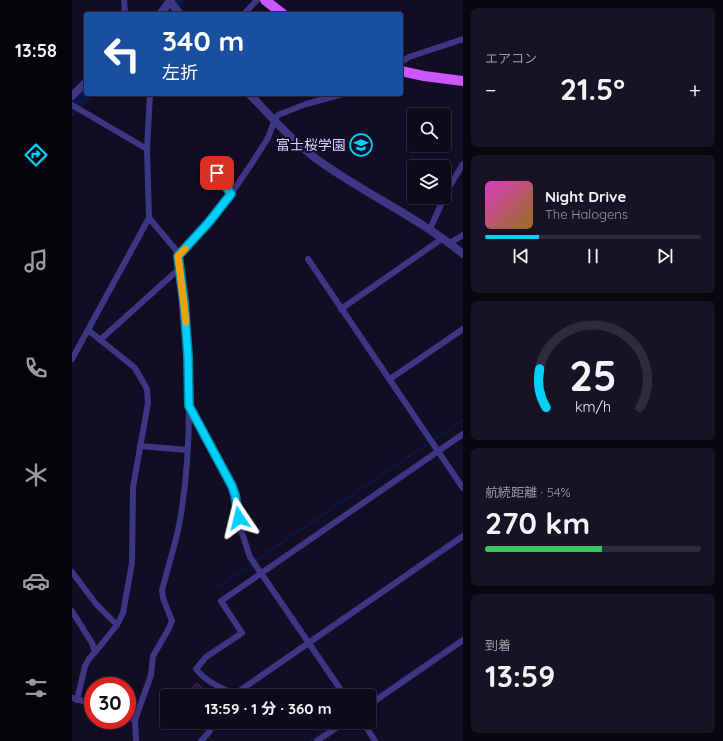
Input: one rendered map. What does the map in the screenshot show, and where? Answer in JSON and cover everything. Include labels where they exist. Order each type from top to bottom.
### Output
[{"type":"main road","points":[[264,0],[280,12]]},
{"type":"main road","points":[[403,71],[463,82]]},
{"type":"street","points":[[124,0],[125,12]]},
{"type":"street","points":[[247,12],[264,0]]},
{"type":"street","points":[[162,12],[170,1],[178,12]]},
{"type":"street","points":[[403,61],[409,57],[463,38]]},
{"type":"street","points":[[72,96],[84,84]]},
{"type":"street","points":[[72,359],[149,218],[147,149],[150,96]]},
{"type":"street","points":[[251,96],[307,152],[324,165],[430,229],[463,254]]},
{"type":"street","points":[[178,256],[209,222],[231,194],[268,138],[274,119],[278,115],[306,104],[336,96]]},
{"type":"street","points":[[75,106],[147,149]]},
{"type":"street","points":[[210,163],[231,194]]},
{"type":"street","points":[[430,229],[448,189],[463,164]]},
{"type":"street","points":[[136,717],[151,675],[153,656],[172,620],[163,598],[162,590],[180,520],[187,450],[189,406],[188,356],[178,256],[176,250],[149,218]]},
{"type":"street","points":[[450,243],[463,235]]},
{"type":"street","points":[[341,309],[443,238]]},
{"type":"street","points":[[308,259],[463,488]]},
{"type":"street","points":[[100,340],[180,268]]},
{"type":"street","points":[[390,379],[463,329]]},
{"type":"street","points":[[75,699],[85,666],[117,625],[123,613],[132,563],[133,487],[148,402],[146,389],[135,368],[88,330]]},
{"type":"street","points":[[189,406],[232,486],[242,533],[250,556],[260,573],[340,689]]},
{"type":"street","points":[[222,689],[200,674],[196,669],[206,657],[242,633],[221,601],[463,434]]},
{"type":"street","points":[[140,446],[187,450]]},
{"type":"street","points":[[242,689],[463,536]]},
{"type":"street","points":[[72,572],[97,605],[117,625]]},
{"type":"street","points":[[72,611],[92,643],[95,652]]},
{"type":"street","points":[[376,700],[463,640]]},
{"type":"street","points":[[135,729],[136,741]]},
{"type":"street","points":[[201,741],[211,729]]},
{"type":"street","points":[[317,741],[335,729]]},
{"type":"street","points":[[368,729],[376,741]]},
{"type":"building","points":[[197,683],[203,689],[191,689]]},
{"type":"waterway","points":[[72,109],[84,96]]},
{"type":"waterway","points":[[218,588],[265,554],[463,420]]},
{"type":"waterway","points":[[376,696],[426,662]]},
{"type":"waterway","points":[[310,741],[327,729]]},
{"type":"slow traffic","points":[[185,249],[178,256],[186,322]]},
{"type":"place","name":"富士桜学園","points":[[361,145]]},
{"type":"route","points":[[217,173],[231,194],[209,222],[178,256],[184,302],[188,356],[189,406],[232,486],[239,518]]}]
